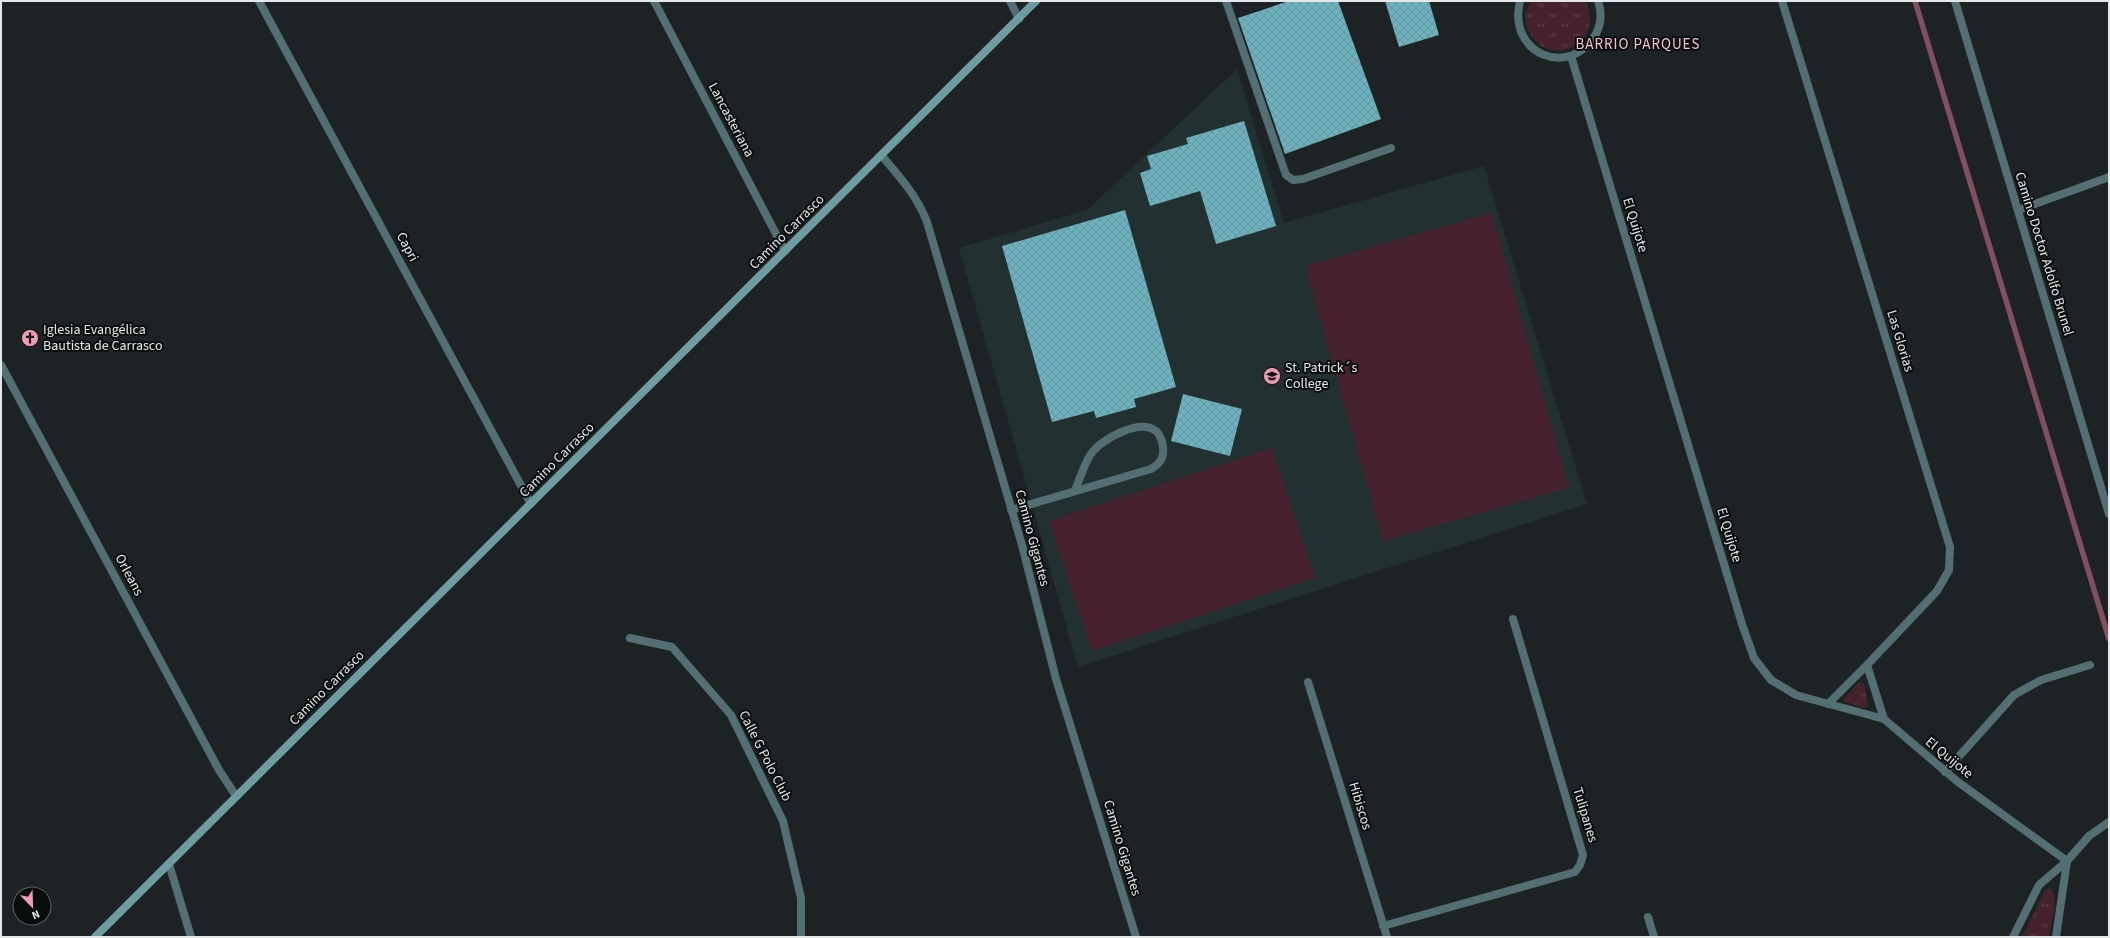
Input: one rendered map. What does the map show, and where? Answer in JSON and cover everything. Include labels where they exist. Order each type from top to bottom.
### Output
[{"type":"main road","name":"Camino Carrasco","points":[[95,937],[882,156],[1036,1]]},
{"type":"street","name":"Capri","points":[[259,1],[531,504]]},
{"type":"street","name":"Lancasteriana","points":[[654,1],[785,251]]},
{"type":"street","points":[[1010,1],[1019,19]]},
{"type":"street","points":[[1226,1],[1286,175],[1293,180],[1303,179],[1391,148]]},
{"type":"street","points":[[1520,1],[1517,14],[1518,28],[1525,41],[1536,51],[1548,56],[1571,56],[1579,52],[1591,42],[1599,29],[1601,2]]},
{"type":"street","name":"Las Glorias","points":[[1782,1],[1950,547],[1949,570],[1937,591],[1828,704]]},
{"type":"street","name":"Camino Doctor Adolfo Brunel","points":[[1955,1],[2109,514]]},
{"type":"street","name":"El Quijote","points":[[1571,56],[1742,624],[1754,658],[1771,680],[1796,695],[1884,719],[1945,772],[2066,861]]},
{"type":"street","name":"Camino Gigantes","points":[[882,156],[907,185],[920,205],[927,222],[1011,510],[1056,679],[1136,937]]},
{"type":"street","points":[[2018,210],[2109,177]]},
{"type":"street","name":"Orleans","points":[[1,365],[219,770],[236,796]]},
{"type":"street","points":[[1011,510],[1075,490],[1151,469],[1160,464],[1163,458],[1164,451],[1160,436],[1155,430],[1146,427],[1136,427],[1114,434],[1100,444],[1091,454],[1075,490]]},
{"type":"street","name":"Tulipanes","points":[[1383,926],[1575,872],[1580,865],[1583,855],[1513,620]]},
{"type":"street","name":"Calle G Polo Club","points":[[630,638],[672,647],[731,715],[783,821],[801,898],[801,937]]},
{"type":"street","points":[[1867,665],[1884,719]]},
{"type":"street","points":[[1945,772],[2014,695],[2042,680],[2090,665]]},
{"type":"street","name":"Hibiscos","points":[[1308,682],[1387,937]]},
{"type":"street","points":[[2013,937],[2039,885],[2066,861],[2089,836],[2109,822]]},
{"type":"street","points":[[2056,937],[2066,861]]},
{"type":"street","points":[[169,864],[191,937]]},
{"type":"street","points":[[1648,917],[1654,937]]},
{"type":"shaded area","name":"St. Patrick´s College","points":[[1237,69],[1284,223],[1484,166],[1587,504],[1078,667],[959,248],[1087,210]]},
{"type":"green space","points":[[1531,1],[1585,1],[1590,16],[1588,29],[1582,40],[1572,47],[1561,50],[1548,49],[1537,43],[1526,26],[1525,19]]},
{"type":"green space","points":[[1492,213],[1569,488],[1383,541],[1305,266]]},
{"type":"green space","points":[[1272,448],[1315,578],[1092,651],[1049,521]]},
{"type":"green space","points":[[1859,682],[1864,684],[1868,706],[1866,708],[1845,702],[1843,700]]},
{"type":"green space","points":[[2046,889],[2051,889],[2054,900],[2054,913],[2048,937],[2022,937]]},
{"type":"building","points":[[1289,1],[1338,1],[1381,119],[1285,154],[1238,18]]},
{"type":"building","points":[[1385,1],[1429,1],[1439,35],[1399,47]]},
{"type":"building","points":[[1244,121],[1276,226],[1216,244],[1200,191],[1150,206],[1140,173],[1151,169],[1147,156],[1188,144],[1186,138]]},
{"type":"building","points":[[1125,210],[1176,387],[1134,399],[1136,407],[1096,418],[1094,411],[1052,422],[1002,246]]},
{"type":"building","points":[[1183,394],[1242,409],[1230,456],[1171,441]]},
{"type":"waterway","points":[[1915,1],[2109,639]]},
{"type":"place","name":"Iglesia Evangélica Bautista de Carrasco","points":[[30,338]]},
{"type":"place","name":"St. Patrick´s College","points":[[1272,376]]},
{"type":"district","name":"BARRIO PARQUES","points":[[1638,44]]}]
